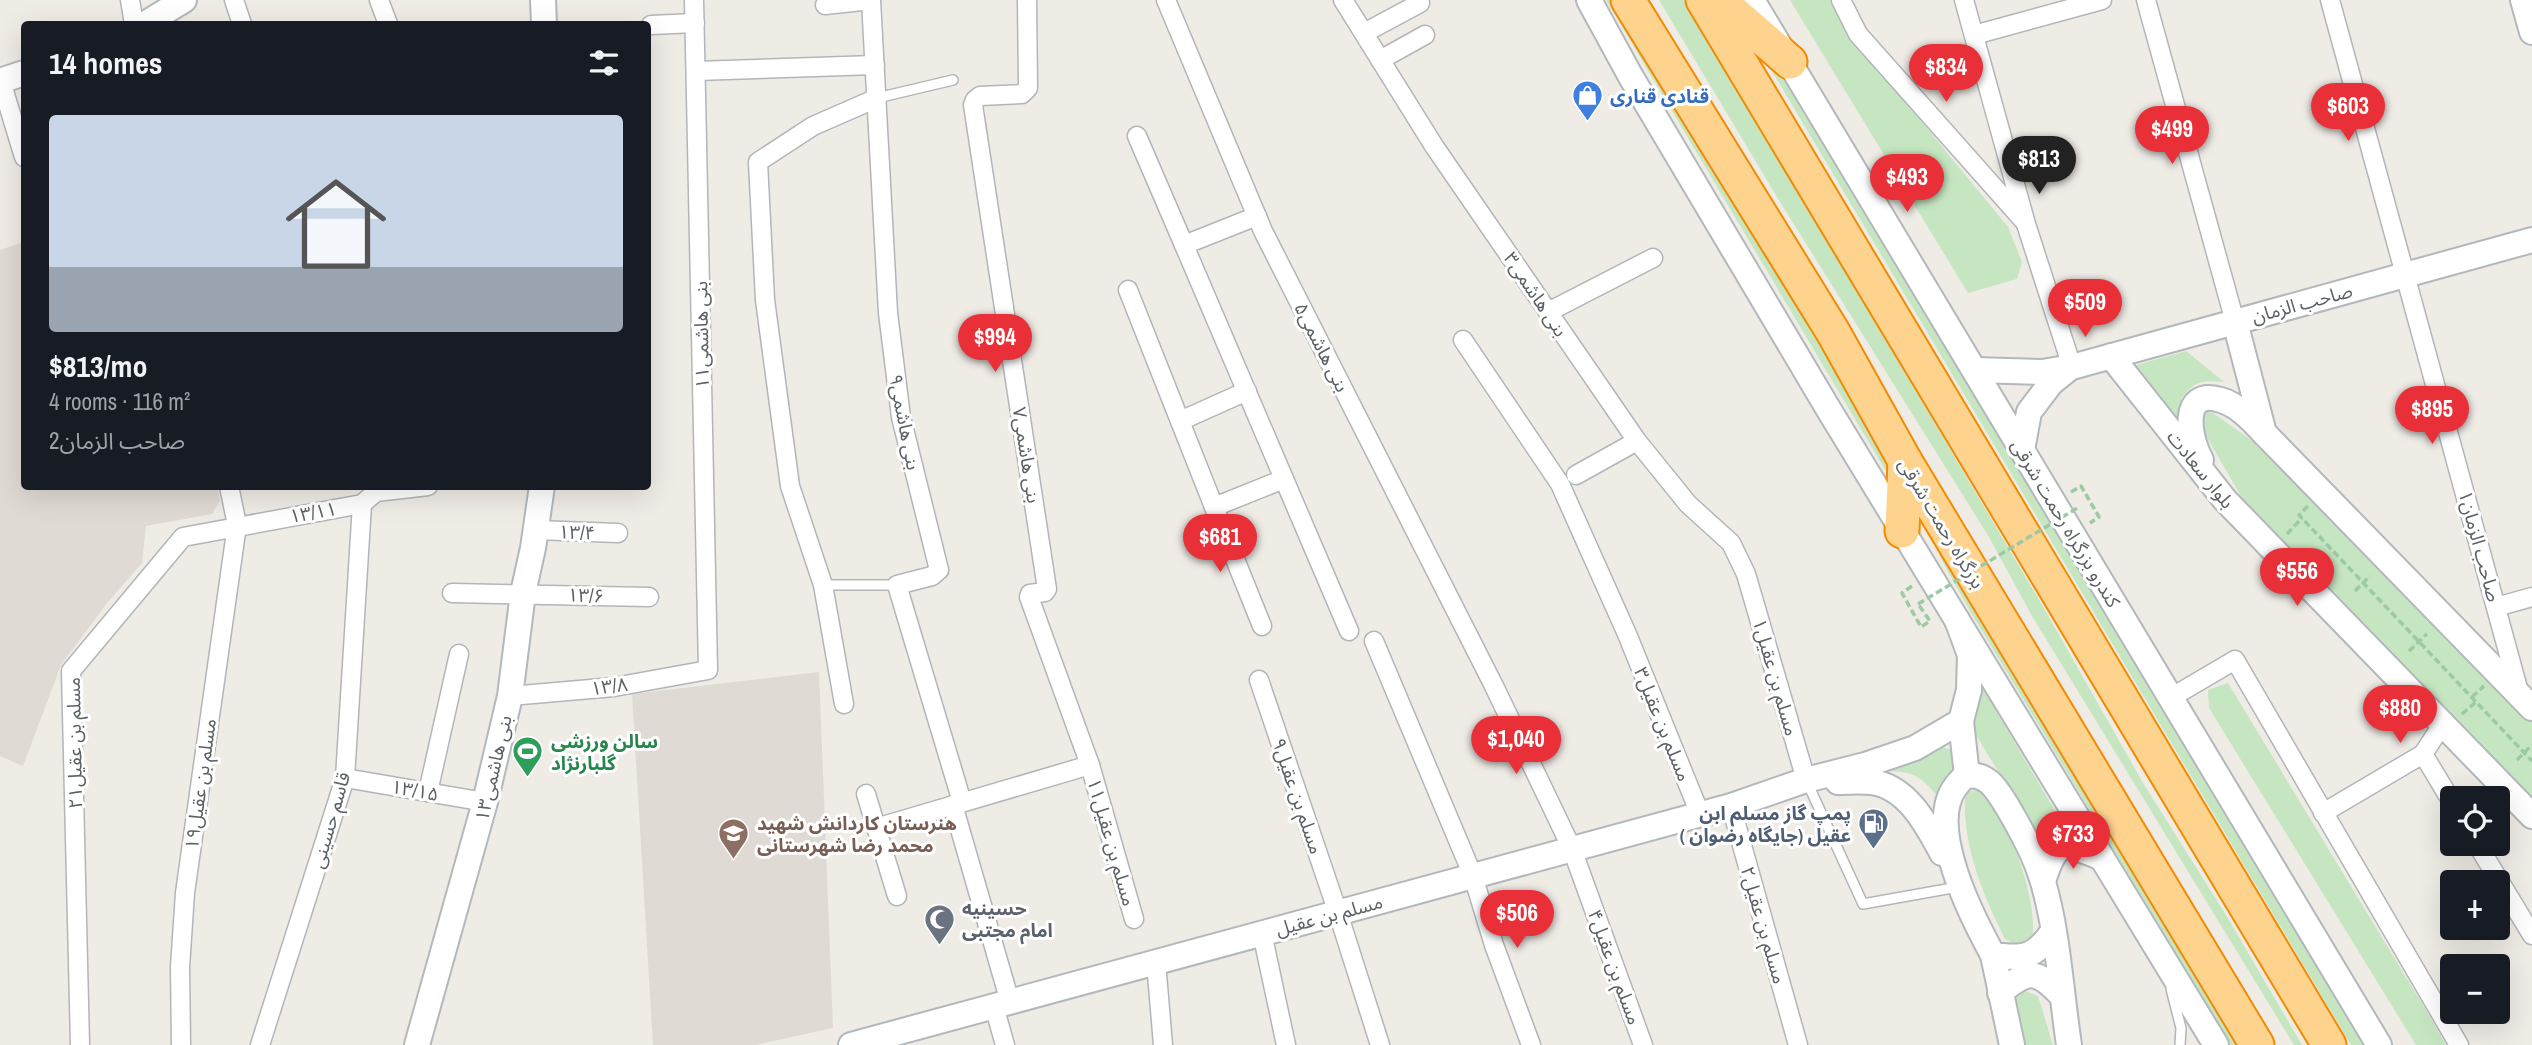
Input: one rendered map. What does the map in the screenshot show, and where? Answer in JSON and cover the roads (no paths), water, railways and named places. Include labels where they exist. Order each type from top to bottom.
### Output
[{"type":"highway","name":"بزرگراه رحمت شرقی","points":[[1628,0],[1833,332],[1905,461],[2257,1045]]},
{"type":"highway","points":[[1703,0],[2329,1045]]},
{"type":"highway","points":[[1719,0],[1790,62]]},
{"type":"highway","points":[[1902,531],[1905,461]]},
{"type":"street","points":[[130,0],[134,21]]},
{"type":"street","points":[[150,21],[184,0]]},
{"type":"street","points":[[234,0],[241,21]]},
{"type":"street","points":[[379,0],[386,21]]},
{"type":"street","points":[[543,0],[544,21]]},
{"type":"street","name":"بنی هاشمی۱۱","points":[[694,0],[708,670]]},
{"type":"street","points":[[825,5],[871,0]]},
{"type":"street","name":"بنی هاشمی۹","points":[[871,0],[888,313],[901,417],[939,570],[932,576],[897,585]]},
{"type":"street","name":"بنی هاشمی۷","points":[[1027,0],[1028,88],[1022,94],[980,96],[973,105],[1047,589],[1045,592],[1030,594],[1029,597],[1090,765]]},
{"type":"street","name":"بنی هاشمی۵","points":[[1166,0],[1257,216],[1494,686],[1572,849]]},
{"type":"street","name":"بنی هاشمی۳","points":[[1343,0],[1434,146],[1637,440],[1688,504],[1731,543],[1746,573]]},
{"type":"street","points":[[1590,0],[1645,100],[1902,531],[2216,1045]]},
{"type":"street","name":"کندرو بزرگراه رحمت شرقی","points":[[1752,0],[2379,1045]]},
{"type":"street","points":[[1842,0],[1858,34],[2026,224]]},
{"type":"street","points":[[1965,0],[2026,224],[2072,367],[2051,383],[2029,412],[2022,450]]},
{"type":"street","points":[[1974,35],[2102,0]]},
{"type":"street","points":[[2146,0],[2264,433]]},
{"type":"street","name":"صاحب الزمان۱","points":[[2330,0],[2496,607],[2526,702]]},
{"type":"street","points":[[2523,0],[2532,32]]},
{"type":"street","points":[[1364,33],[1420,3]]},
{"type":"street","points":[[651,25],[695,23]]},
{"type":"street","points":[[1380,60],[1424,35]]},
{"type":"street","points":[[696,71],[875,65]]},
{"type":"street","points":[[9,78],[21,141]]},
{"type":"street","points":[[844,704],[823,585],[790,486],[765,300],[758,162],[813,126],[877,98]]},
{"type":"street","points":[[1137,136],[1349,631]]},
{"type":"street","points":[[1184,245],[1257,216]]},
{"type":"street","name":"صاحب الزمان","points":[[1976,370],[2042,372],[2072,367],[2532,240]]},
{"type":"street","points":[[1548,312],[1653,258]]},
{"type":"street","points":[[1128,290],[1262,626]]},
{"type":"street","name":"مسلم بن عقیل۳","points":[[1463,340],[1560,484],[1627,634],[1700,814]]},
{"type":"street","name":"بلوار سعادت","points":[[2111,356],[2225,500],[2532,816]]},
{"type":"street","points":[[1180,421],[1247,391]]},
{"type":"street","points":[[2225,500],[2195,450],[2190,423],[2194,406],[2201,399],[2223,400],[2240,410],[2526,702]]},
{"type":"street","points":[[1576,475],[1637,440]]},
{"type":"street","points":[[1214,507],[1284,479]]},
{"type":"street","name":"مسلم بن عقیل۱۹","points":[[181,1045],[180,967],[185,893],[237,525],[230,490]]},
{"type":"street","name":"۱۳/۱۱","points":[[237,525],[400,490]]},
{"type":"street","name":"بنی هاشمی۱۳","points":[[417,1045],[485,803],[510,696],[523,593],[541,490]]},
{"type":"street","name":"قاسم حسینی","points":[[260,1045],[345,778],[371,494]]},
{"type":"street","name":"مسلم بن عقیل۲۱","points":[[80,1045],[71,671],[183,537],[237,525]]},
{"type":"street","name":"۱۳/۴","points":[[535,530],[618,533]]},
{"type":"street","name":"مسلم بن عقیل۱","points":[[1746,573],[1806,780]]},
{"type":"street","points":[[897,585],[958,803],[1002,1004],[1005,1045]]},
{"type":"street","name":"۱۳/۶","points":[[452,593],[649,597]]},
{"type":"street","points":[[2496,607],[2532,597]]},
{"type":"street","points":[[1957,620],[1970,655],[1969,690],[1961,721],[1967,776]]},
{"type":"street","points":[[1374,641],[1473,876],[1528,1041]]},
{"type":"street","points":[[428,792],[459,654]]},
{"type":"street","points":[[2172,697],[2235,660],[2459,1045]]},
{"type":"street","name":"۱۳/۸","points":[[510,696],[614,687],[708,670]]},
{"type":"street","name":"مسلم بن عقیل۹","points":[[1258,680],[1380,1045]]},
{"type":"street","name":"مسلم بن عقیل","points":[[851,1045],[1731,806],[1806,780],[1865,765],[1915,748],[1961,721]]},
{"type":"street","points":[[2323,813],[2423,754],[2442,725]]},
{"type":"street","points":[[2423,754],[2442,786]]},
{"type":"street","points":[[876,828],[1090,765]]},
{"type":"street","name":"مسلم بن عقیل۱۱","points":[[1090,765],[1134,919]]},
{"type":"street","points":[[1959,886],[1944,822],[1949,795],[1967,776],[1980,777],[1994,784],[2025,837],[2043,881],[2069,1045]]},
{"type":"street","name":"۱۳/۱۵","points":[[345,778],[485,803]]},
{"type":"street","points":[[1806,780],[1874,782],[1903,795],[1929,827],[1973,920],[1993,955],[2012,1045]]},
{"type":"street","points":[[866,793],[897,895]]},
{"type":"street","name":"مسلم بن عقیل۲","points":[[1731,806],[1798,1045]]},
{"type":"street","points":[[2043,881],[2052,854],[2064,846],[2102,858]]},
{"type":"street","name":"مسلم بن عقیل۴","points":[[1572,849],[1643,1045]]},
{"type":"street","points":[[2484,856],[2532,935]]},
{"type":"street","points":[[1993,955],[2016,958],[2029,956],[2044,945],[2053,931]]},
{"type":"street","points":[[1262,933],[1286,1045]]},
{"type":"street","points":[[1156,962],[1163,1045]]},
{"type":"street","points":[[2000,993],[2017,979],[2033,975],[2046,979],[2062,996]]},
{"type":"lane","points":[[877,98],[953,80]]},
{"type":"lane","points":[[823,585],[897,585]]},
{"type":"lane","points":[[1806,780],[1863,904],[1959,886]]},
{"type":"lane","points":[[2164,960],[2181,1028],[2180,1045]]},
{"type":"place","name":"قنادی قناری","points":[[1587,123]]},
{"type":"place","name":"سالن ورزشی گلبارنژاد","points":[[528,779]]},
{"type":"place","name":"پمپ گاز مسلم ابن عقیل (جایگاه رضوان )","points":[[1874,851]]},
{"type":"place","name":"هنرستان کاردانش شهید محمد رضا شهرستانی","points":[[734,861]]},
{"type":"place","name":"حسینیه امام مجتبی","points":[[939,946]]}]
